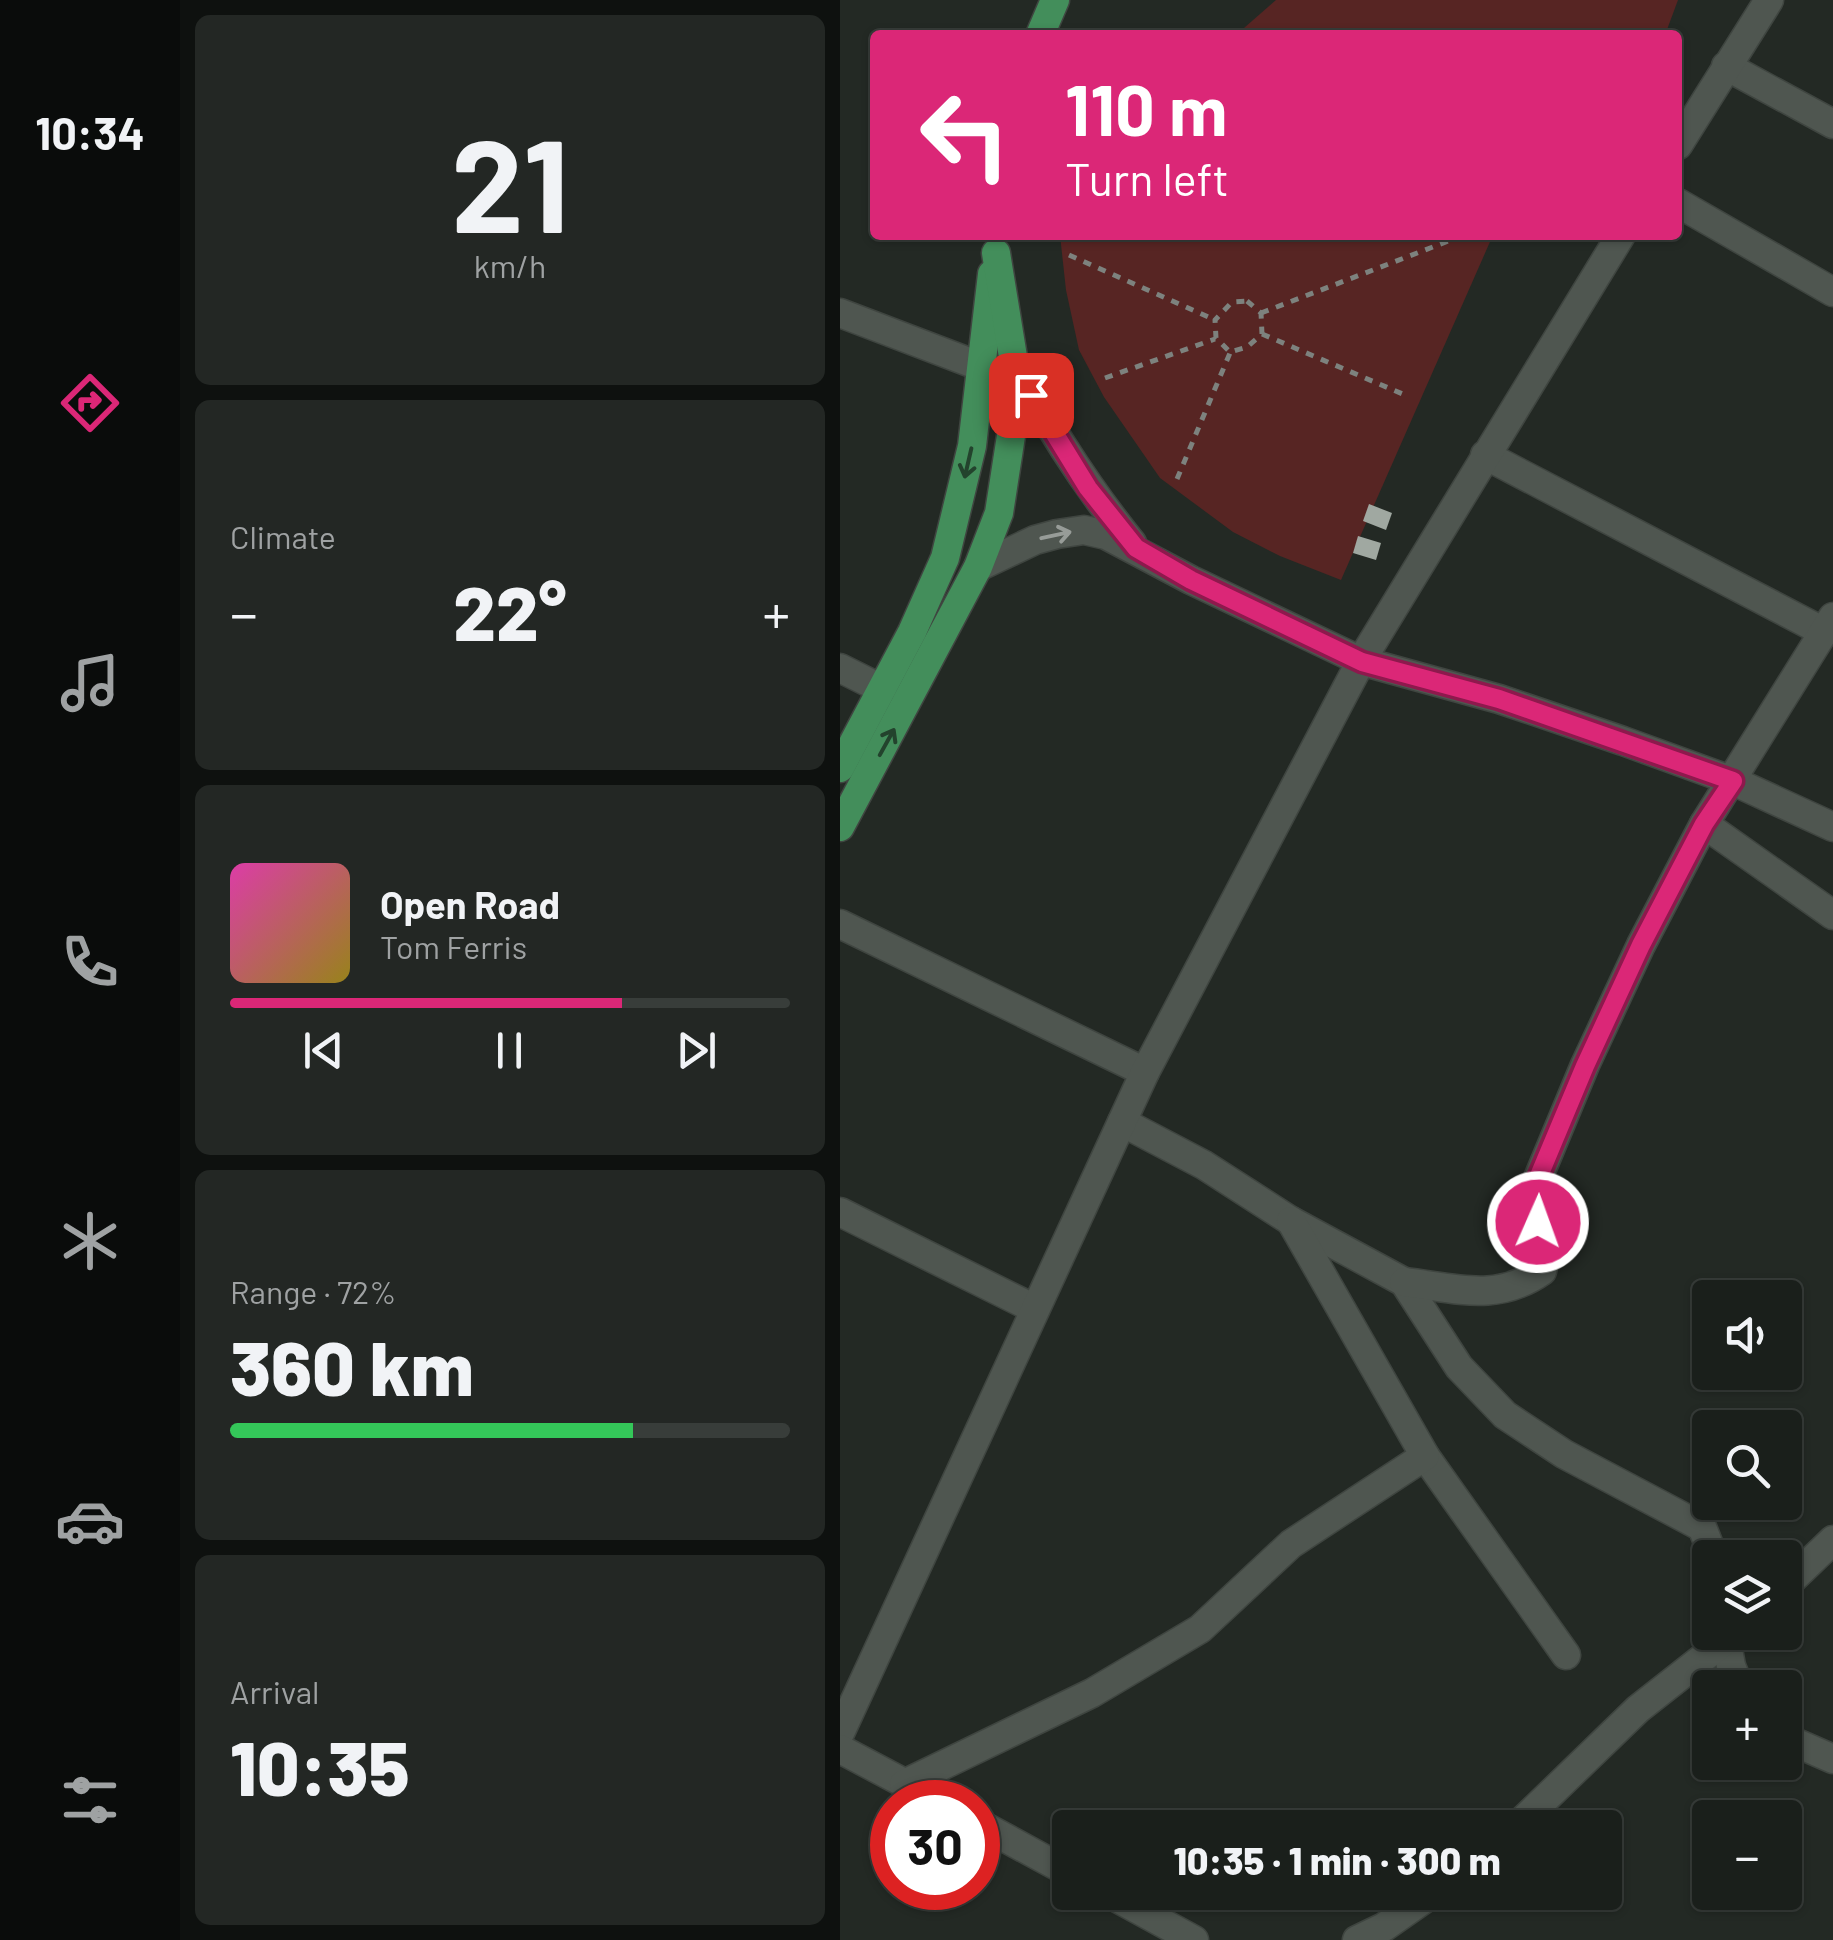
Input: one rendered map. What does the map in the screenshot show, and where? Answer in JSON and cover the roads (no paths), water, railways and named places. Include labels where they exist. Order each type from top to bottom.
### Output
[{"type":"main road","points":[[1042,30],[1055,0]]},
{"type":"main road","points":[[840,828],[978,567],[999,513],[1013,423],[1014,363],[996,244]]},
{"type":"main road","points":[[840,768],[946,558],[972,446],[996,244]]},
{"type":"street","points":[[1682,138],[1768,0]]},
{"type":"street","points":[[1726,66],[1833,124]]},
{"type":"street","points":[[1682,205],[1833,292]]},
{"type":"street","points":[[840,1734],[1145,1072],[1362,662],[1619,240]]},
{"type":"street","points":[[840,313],[982,367]]},
{"type":"street","points":[[1014,363],[1048,427],[1088,488],[1136,548]]},
{"type":"street","points":[[1122,1122],[1204,1165],[1291,1222],[1404,1282],[1503,1291],[1542,1271],[1548,1250],[1538,1222],[1536,1183],[1593,1048],[1704,824],[1828,625],[1485,455]]},
{"type":"street","points":[[978,567],[1035,540],[1084,530],[1106,535],[1362,662],[1499,699],[1733,781],[1833,828]]},
{"type":"street","points":[[840,668],[882,689]]},
{"type":"street","points":[[1704,824],[1833,915]]},
{"type":"street","points":[[840,924],[1145,1072]]},
{"type":"street","points":[[840,1212],[1036,1310]]},
{"type":"street","points":[[1291,1222],[1425,1456],[1566,1654]]},
{"type":"street","points":[[1404,1282],[1459,1367],[1505,1414],[1564,1454],[1702,1527],[1707,1540]]},
{"type":"street","points":[[912,1780],[1092,1694],[1200,1629],[1291,1544],[1425,1456]]},
{"type":"street","points":[[1802,1570],[1833,1540]]},
{"type":"street","points":[[1534,1810],[1638,1709],[1712,1650]]},
{"type":"street","points":[[1802,1745],[1833,1758]]},
{"type":"street","points":[[840,1749],[897,1780]]},
{"type":"street","points":[[1000,1835],[1052,1863]]},
{"type":"street","points":[[1137,1910],[1184,1938]]},
{"type":"street","points":[[1357,1940],[1408,1910]]}]
